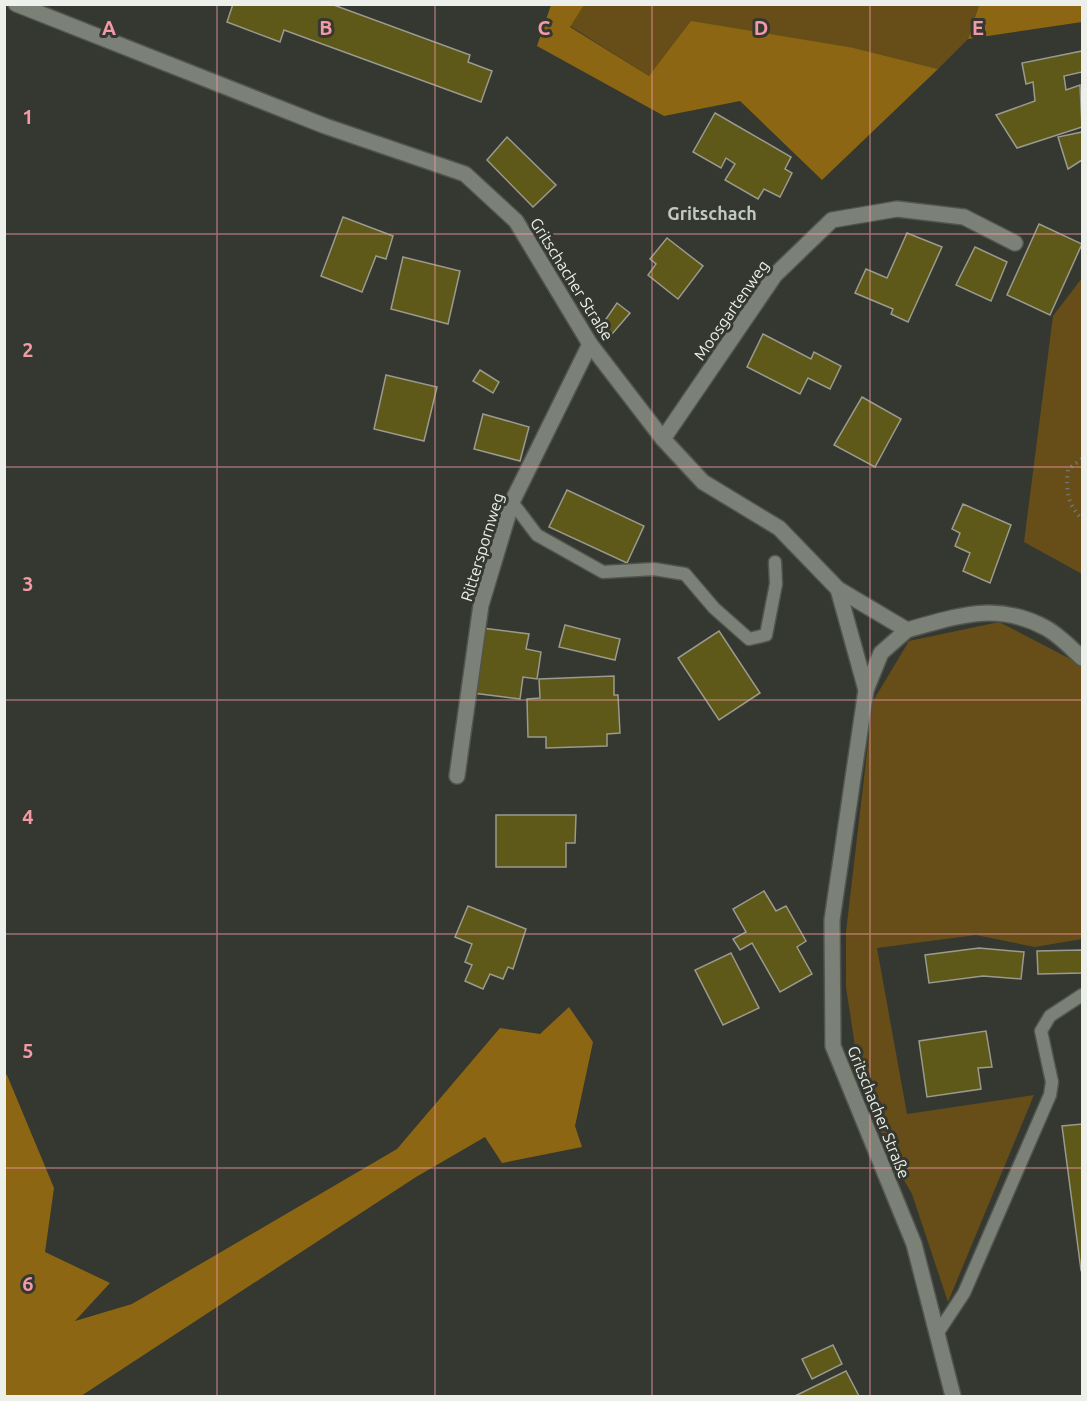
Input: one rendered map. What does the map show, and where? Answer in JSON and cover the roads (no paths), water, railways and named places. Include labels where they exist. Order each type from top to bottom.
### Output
[{"type":"street","name":"Gritschacher Straße","points":[[15,4],[325,126],[465,174],[516,221],[590,344],[663,439],[703,482],[779,528],[838,589],[866,690]]},
{"type":"street","name":"Moosgartenweg","points":[[663,439],[775,274],[832,220],[897,209],[964,217],[1015,243]]},
{"type":"street","name":"Ritterspornweg","points":[[458,776],[482,606],[512,502],[590,344]]},
{"type":"street","points":[[838,589],[907,630],[990,611],[1016,616],[1047,629],[1083,658]]},
{"type":"street","name":"Gritschacher Straße","points":[[907,630],[881,653],[866,690],[832,920],[833,1046],[914,1244],[953,1396]]},
{"type":"lane","points":[[512,502],[537,535],[603,572],[654,569],[685,574],[714,608],[749,639],[766,634],[776,585],[775,562]]},
{"type":"lane","points":[[937,1334],[964,1293],[1050,1095],[1052,1082],[1041,1031],[1050,1016],[1083,995]]},
{"type":"district","name":"Gritschach","points":[[712,214]]}]
